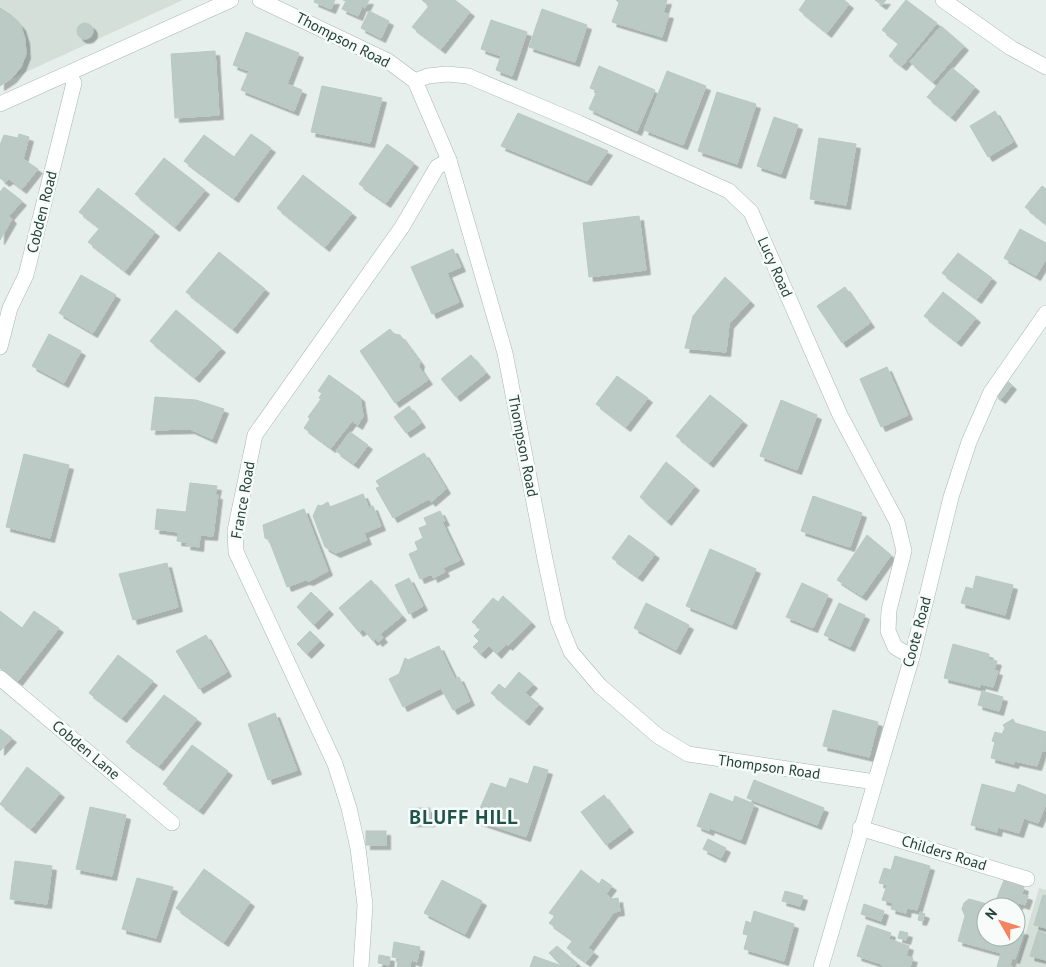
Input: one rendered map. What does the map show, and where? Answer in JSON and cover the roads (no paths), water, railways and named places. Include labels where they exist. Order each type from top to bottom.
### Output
[{"type":"street","points":[[0,104],[231,0]]},
{"type":"street","name":"Thompson Road","points":[[260,0],[388,61],[415,81],[449,160],[505,352],[558,620],[570,652],[600,686],[658,736],[688,754],[874,782]]},
{"type":"street","points":[[943,0],[1011,48],[1046,67]]},
{"type":"street","name":"Cobden Road","points":[[0,347],[10,308],[26,275],[74,83],[69,74]]},
{"type":"street","name":"Lucy Road","points":[[415,81],[428,76],[447,74],[468,76],[668,163],[729,191],[742,201],[751,212],[840,415],[897,522],[904,551],[889,610],[888,631],[895,647],[912,657]]},
{"type":"street","name":"France Road","points":[[361,967],[365,904],[358,848],[349,808],[335,764],[236,552],[235,531],[255,435],[402,227],[438,167],[449,160]]},
{"type":"street","name":"Coote Road","points":[[821,967],[860,828],[912,657],[951,497],[969,442],[991,392],[1046,313]]},
{"type":"street","name":"Cobden Lane","points":[[0,678],[172,822]]},
{"type":"street","name":"Childers Road","points":[[860,828],[1027,879]]},
{"type":"district","name":"BLUFF HILL","points":[[464,817]]}]
